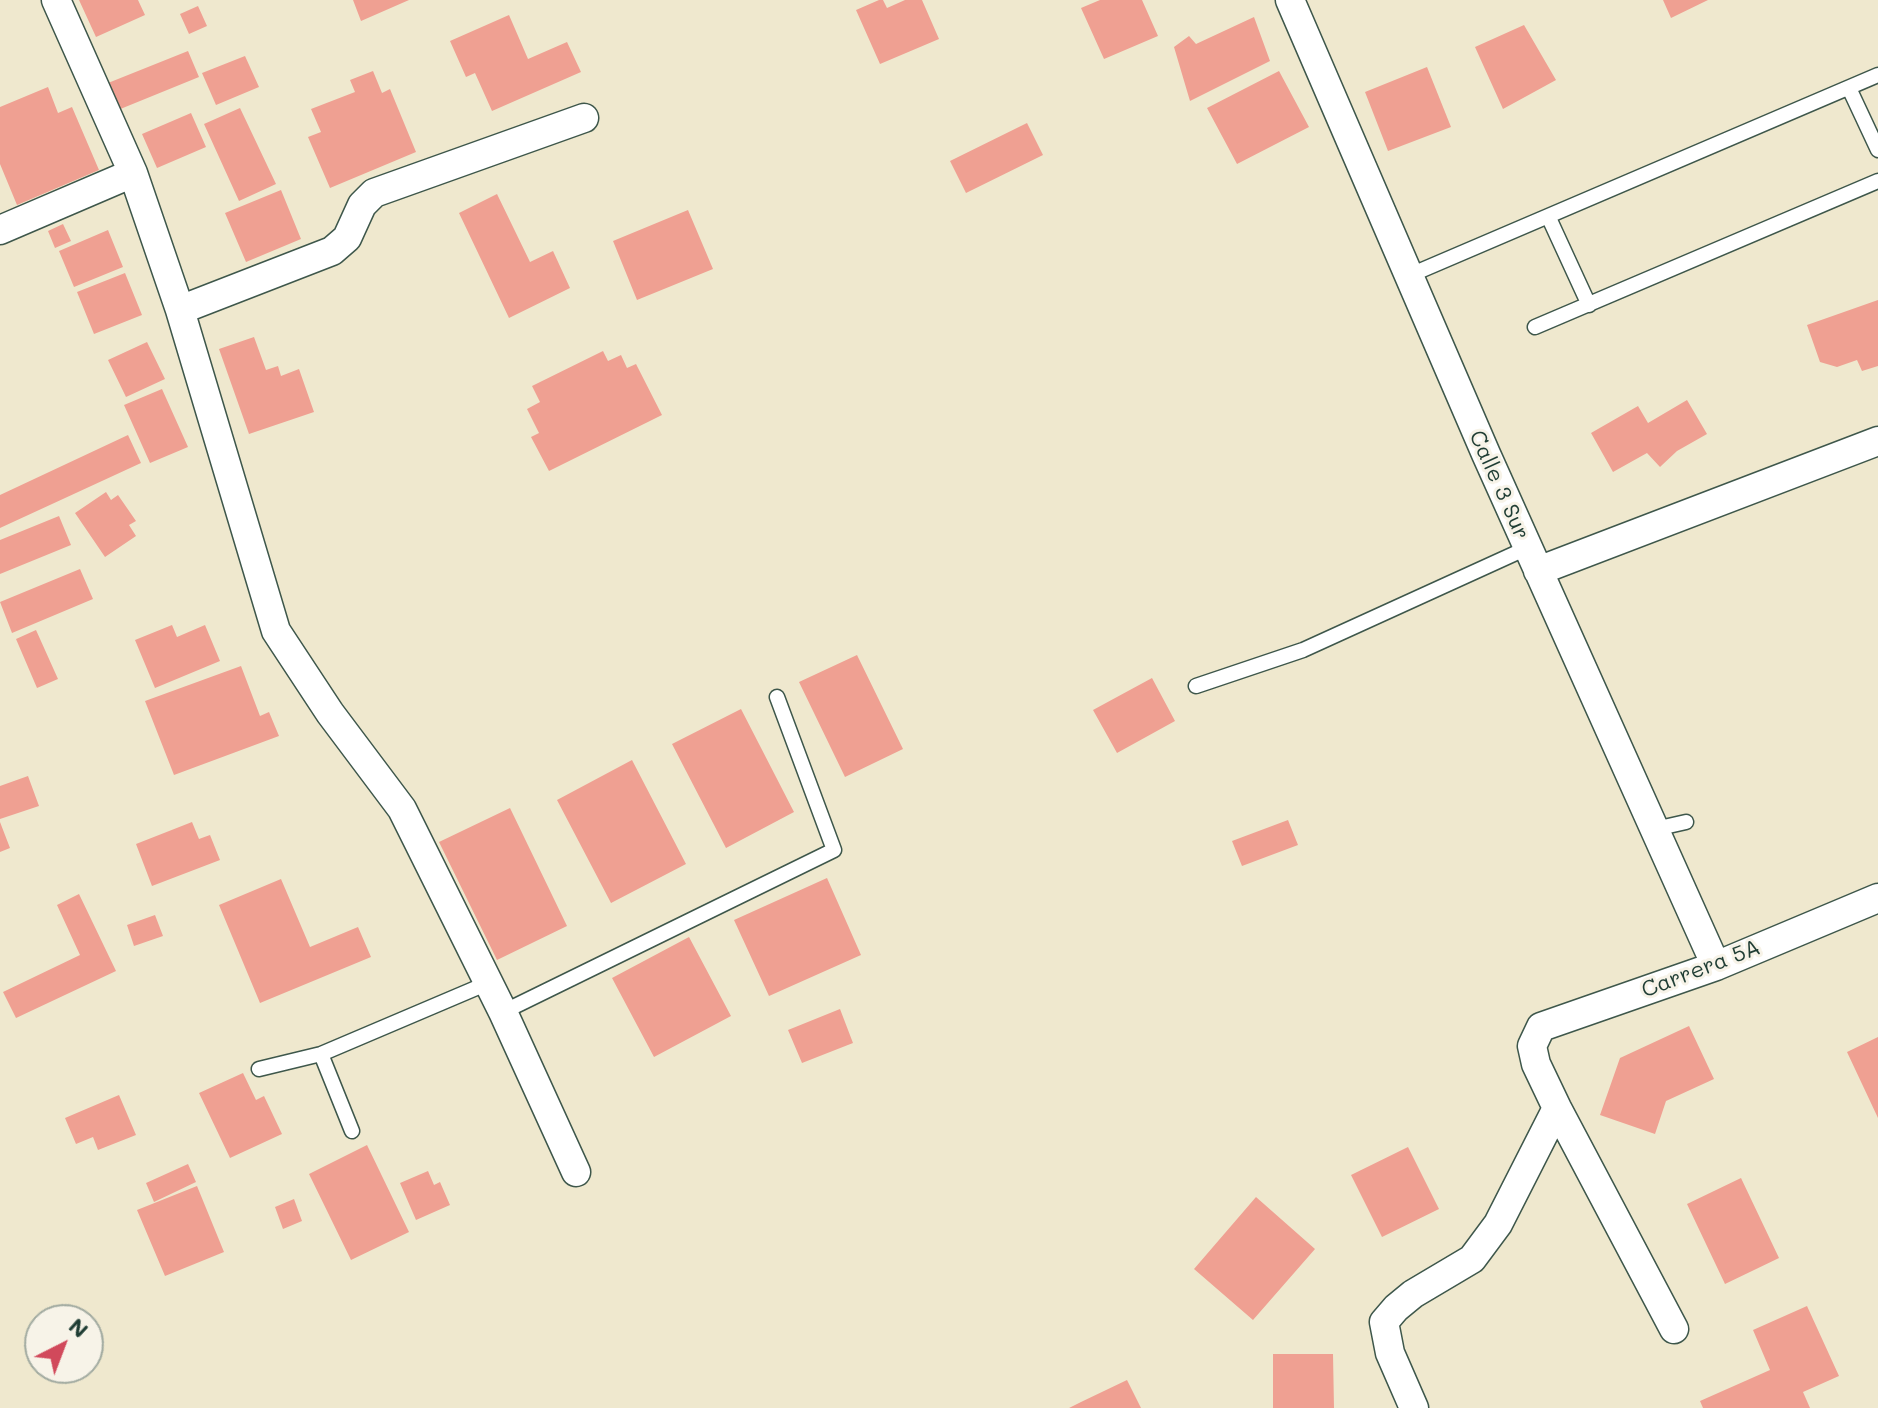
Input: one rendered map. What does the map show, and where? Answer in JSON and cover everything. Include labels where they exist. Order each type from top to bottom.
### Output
[{"type":"street","points":[[56,0],[133,173],[180,310],[276,631],[330,713],[402,809],[503,1012],[576,1172]]},
{"type":"street","name":"Calle 3 Sur","points":[[1290,0],[1532,559],[1716,966]]},
{"type":"street","points":[[180,310],[332,251],[347,238],[362,205],[374,193],[584,118]]},
{"type":"street","points":[[0,230],[133,173]]},
{"type":"street","points":[[1532,559],[1878,441]]},
{"type":"street","name":"Carrera 5A","points":[[1557,1108],[1536,1064],[1532,1046],[1541,1027],[1716,966],[1878,898]]},
{"type":"street","points":[[1557,1108],[1674,1329]]},
{"type":"street","points":[[1414,1408],[1390,1353],[1384,1322],[1413,1294],[1472,1259],[1498,1224],[1557,1108]]},
{"type":"lane","points":[[1408,276],[1878,75]]},
{"type":"lane","points":[[1849,88],[1878,150]]},
{"type":"lane","points":[[1535,327],[1878,181]]},
{"type":"lane","points":[[1549,218],[1589,305]]},
{"type":"lane","points":[[1196,686],[1303,650],[1532,559]]},
{"type":"lane","points":[[503,1012],[834,850],[777,697]]},
{"type":"lane","points":[[1655,829],[1686,822]]},
{"type":"lane","points":[[259,1069],[321,1054],[488,983]]},
{"type":"lane","points":[[321,1054],[352,1131]]},
{"type":"building","points":[[79,0],[138,0],[145,15],[96,37]]},
{"type":"building","points":[[353,0],[409,0],[361,21]]},
{"type":"building","points":[[883,0],[887,8],[905,0],[922,0],[939,39],[880,64],[856,10]]},
{"type":"building","points":[[1100,0],[1142,0],[1158,36],[1104,59],[1081,8]]},
{"type":"building","points":[[1663,0],[1708,0],[1671,18]]},
{"type":"building","points":[[198,6],[207,26],[189,34],[180,14]]},
{"type":"building","points":[[509,15],[528,59],[567,42],[581,72],[492,111],[475,73],[466,77],[450,41]]},
{"type":"building","points":[[1254,17],[1270,61],[1190,101],[1174,47],[1189,36],[1196,44]]},
{"type":"building","points":[[1524,25],[1556,80],[1503,109],[1475,47]]},
{"type":"building","points":[[188,51],[199,77],[113,112],[103,85]]},
{"type":"building","points":[[245,56],[259,87],[216,105],[202,73]]},
{"type":"building","points":[[1427,67],[1451,127],[1388,151],[1365,92]]},
{"type":"building","points":[[373,71],[382,93],[390,89],[416,152],[330,188],[308,137],[321,132],[311,109],[355,92],[350,80]]},
{"type":"building","points":[[1279,71],[1309,127],[1237,164],[1207,108]]},
{"type":"building","points":[[48,87],[58,113],[72,107],[99,170],[17,205],[0,164],[0,107]]},
{"type":"building","points":[[240,108],[276,184],[239,201],[204,124]]},
{"type":"building","points":[[191,113],[206,147],[157,168],[142,134]]},
{"type":"building","points":[[1027,123],[1043,155],[966,193],[950,161]]},
{"type":"building","points":[[281,190],[301,239],[246,262],[225,213]]},
{"type":"building","points":[[497,194],[530,262],[553,251],[570,288],[509,318],[459,213]]},
{"type":"building","points":[[688,210],[713,269],[637,300],[613,241]]},
{"type":"building","points":[[63,224],[71,241],[55,248],[48,231]]},
{"type":"building","points":[[108,230],[123,267],[74,287],[59,251]]},
{"type":"building","points":[[125,273],[142,315],[94,334],[77,292]]},
{"type":"building","points":[[1878,300],[1878,366],[1862,371],[1857,360],[1837,367],[1820,362],[1807,325]]},
{"type":"building","points":[[254,337],[266,370],[278,366],[281,376],[299,369],[314,412],[249,434],[219,349]]},
{"type":"building","points":[[147,342],[165,379],[126,397],[108,360]]},
{"type":"building","points":[[603,351],[608,361],[621,355],[627,368],[636,364],[662,415],[549,471],[531,437],[539,433],[527,409],[540,402],[532,386]]},
{"type":"building","points":[[162,389],[188,447],[150,463],[124,405]]},
{"type":"building","points":[[1687,400],[1707,434],[1677,451],[1660,467],[1647,453],[1613,472],[1591,433],[1638,406],[1648,423]]},
{"type":"building","points":[[128,435],[141,463],[0,528],[0,495]]},
{"type":"building","points":[[106,492],[111,500],[118,495],[136,521],[129,525],[136,536],[105,557],[75,513]]},
{"type":"building","points":[[59,516],[71,545],[0,574],[0,540]]},
{"type":"building","points":[[80,569],[93,599],[12,633],[0,602]]},
{"type":"building","points":[[172,625],[177,637],[205,625],[220,661],[155,688],[135,640]]},
{"type":"building","points":[[36,630],[58,679],[37,688],[16,639]]},
{"type":"building","points":[[857,655],[903,749],[845,777],[799,682]]},
{"type":"building","points":[[241,666],[260,716],[269,712],[279,736],[174,775],[145,701]]},
{"type":"building","points":[[1152,678],[1175,721],[1117,753],[1093,710]]},
{"type":"building","points":[[741,709],[794,812],[726,848],[672,744]]},
{"type":"building","points":[[632,760],[686,864],[611,903],[557,800]]},
{"type":"building","points":[[28,776],[39,806],[0,819],[0,786]]},
{"type":"building","points":[[510,808],[567,926],[497,960],[439,842]]},
{"type":"building","points":[[1288,820],[1298,845],[1242,866],[1232,841]]},
{"type":"building","points":[[0,822],[10,848],[0,852]]},
{"type":"building","points":[[192,822],[199,839],[210,835],[220,860],[152,886],[136,844]]},
{"type":"building","points":[[827,878],[861,955],[769,996],[734,920]]},
{"type":"building","points":[[281,879],[310,947],[358,927],[371,957],[260,1003],[219,905]]},
{"type":"building","points":[[79,894],[116,971],[16,1018],[3,992],[80,955],[57,905]]},
{"type":"building","points":[[155,915],[163,936],[134,946],[127,925]]},
{"type":"building","points":[[689,937],[731,1016],[654,1057],[612,978]]},
{"type":"building","points":[[840,1009],[853,1043],[802,1063],[788,1030]]},
{"type":"building","points":[[1689,1026],[1714,1079],[1666,1101],[1655,1134],[1600,1115],[1620,1058]]},
{"type":"building","points":[[1878,1037],[1878,1118],[1847,1052]]},
{"type":"building","points":[[243,1073],[256,1100],[264,1096],[282,1134],[230,1158],[199,1093]]},
{"type":"building","points":[[119,1095],[136,1135],[98,1150],[93,1137],[76,1144],[65,1118]]},
{"type":"building","points":[[367,1145],[409,1232],[351,1260],[309,1174]]},
{"type":"building","points":[[1408,1147],[1439,1209],[1382,1237],[1351,1175]]},
{"type":"building","points":[[188,1164],[196,1182],[154,1202],[146,1183]]},
{"type":"building","points":[[428,1171],[434,1185],[440,1182],[450,1205],[416,1220],[400,1183]]},
{"type":"building","points":[[1741,1178],[1779,1258],[1725,1284],[1687,1204]]},
{"type":"building","points":[[197,1186],[224,1252],[165,1276],[137,1210]]},
{"type":"building","points":[[1256,1197],[1315,1249],[1253,1320],[1194,1269]]},
{"type":"building","points":[[294,1199],[302,1221],[283,1229],[275,1207]]},
{"type":"building","points":[[1807,1306],[1839,1376],[1803,1392],[1810,1408],[1703,1408],[1700,1401],[1770,1370],[1753,1330]]},
{"type":"building","points":[[1273,1354],[1333,1354],[1334,1408],[1273,1408]]},
{"type":"building","points":[[1127,1380],[1141,1408],[1069,1408],[1081,1402]]}]
